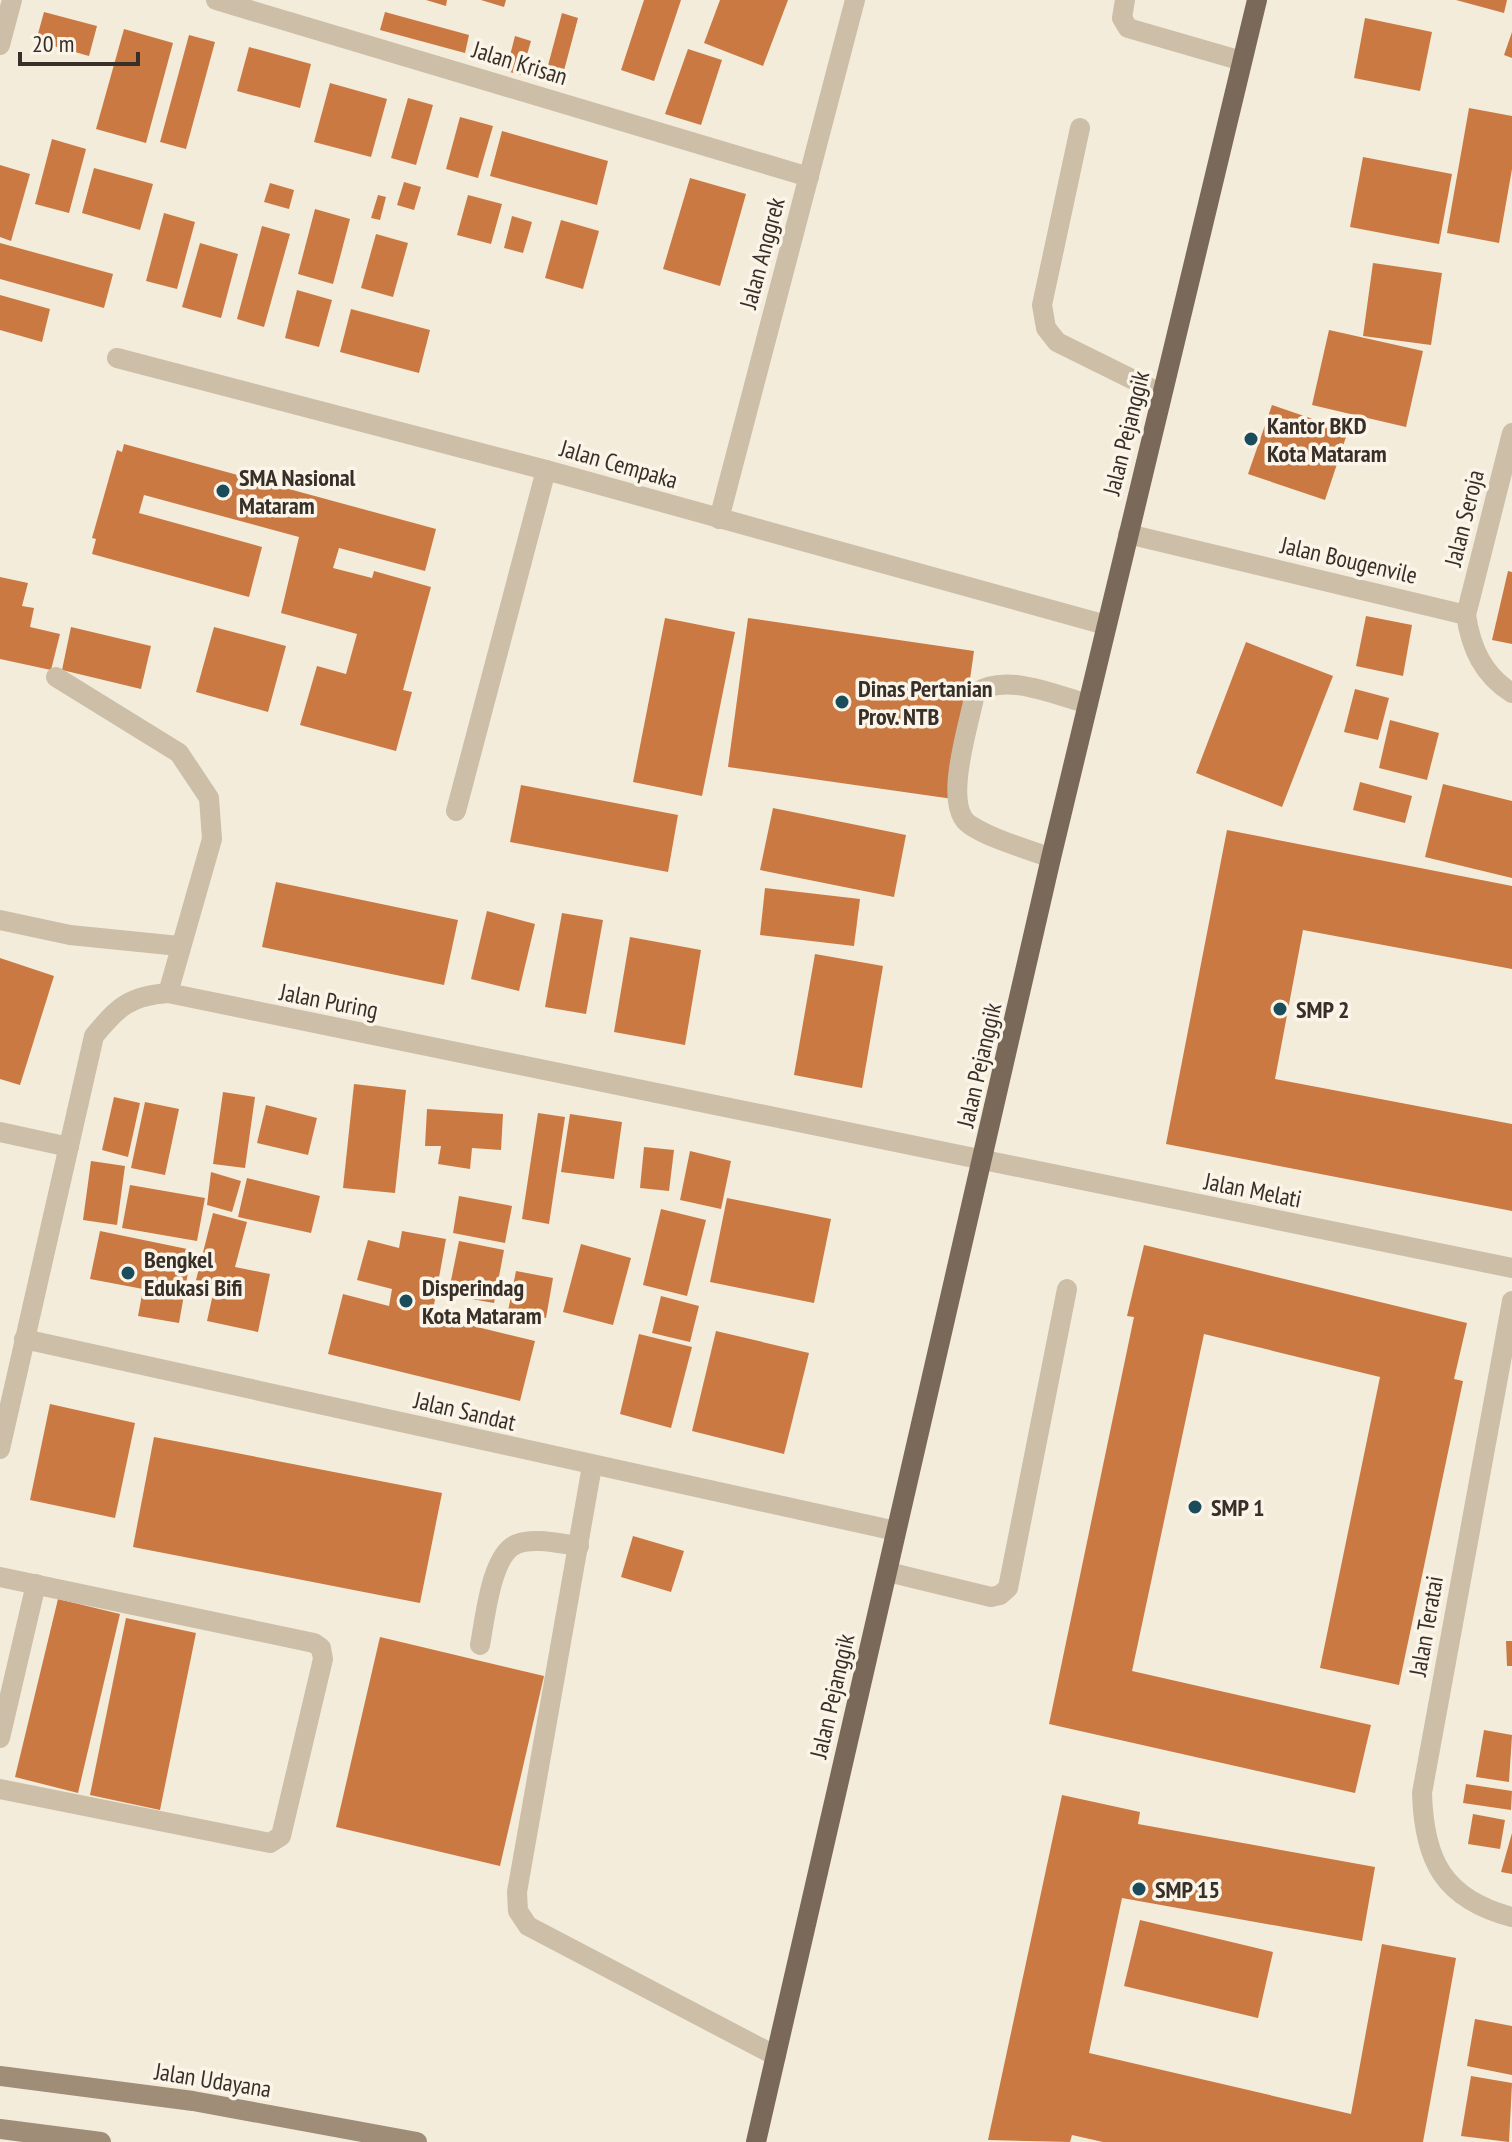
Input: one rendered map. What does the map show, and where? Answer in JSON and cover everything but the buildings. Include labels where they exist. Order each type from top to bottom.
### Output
[{"type":"main road","name":"Jalan Pejanggik","points":[[756,2142],[1051,858],[1257,0]]},
{"type":"main road","name":"Jalan Udayana","points":[[0,2076],[193,2101],[417,2142]]},
{"type":"main road","points":[[0,2129],[101,2142]]},
{"type":"street","points":[[0,45],[12,0]]},
{"type":"street","name":"Jalan Krisan","points":[[216,0],[809,177]]},
{"type":"street","name":"Jalan Anggrek","points":[[719,519],[855,0]]},
{"type":"street","points":[[1123,0],[1122,18],[1128,28],[1242,61]]},
{"type":"street","points":[[1080,128],[1042,305],[1046,328],[1057,342],[1162,394]]},
{"type":"street","name":"Jalan Cempaka","points":[[117,358],[546,470],[1106,625]]},
{"type":"street","name":"Jalan Seroja","points":[[1466,615],[1512,433]]},
{"type":"street","points":[[456,811],[546,470]]},
{"type":"street","name":"Jalan Bougenvile","points":[[1128,534],[1466,615]]},
{"type":"street","points":[[1466,615],[1471,648],[1500,686],[1512,693]]},
{"type":"street","points":[[56,677],[179,753],[209,798],[212,839],[168,993]]},
{"type":"street","points":[[1051,858],[968,824],[956,808],[956,791],[975,693],[988,685],[1014,685],[1088,704]]},
{"type":"street","points":[[0,920],[70,935],[179,946]]},
{"type":"street","name":"Jalan Puring","points":[[0,1449],[94,1036],[117,1008],[145,995],[168,993],[983,1163]]},
{"type":"street","points":[[0,1132],[69,1147]]},
{"type":"street","name":"Jalan Melati","points":[[983,1163],[1512,1268]]},
{"type":"street","points":[[888,1572],[991,1597],[1000,1595],[1008,1588],[1067,1289]]},
{"type":"street","name":"Jalan Teratai","points":[[1512,1301],[1422,1793],[1423,1833],[1436,1870],[1460,1894],[1495,1913],[1512,1917]]},
{"type":"street","name":"Jalan Sandat","points":[[24,1339],[896,1531]]},
{"type":"street","points":[[592,1466],[517,1892],[518,1911],[528,1926],[776,2056]]},
{"type":"street","points":[[480,1645],[497,1563],[515,1544],[535,1541],[579,1546]]},
{"type":"street","points":[[0,1577],[314,1643],[321,1648],[323,1659],[281,1836],[270,1843],[0,1789]]},
{"type":"street","points":[[0,1738],[36,1584]]},
{"type":"place","name":"Kantor BKD Kota Mataram","points":[[1251,439]]},
{"type":"place","name":"SMA Nasional Mataram","points":[[223,491]]},
{"type":"place","name":"Dinas Pertanian Prov. NTB","points":[[842,702]]},
{"type":"place","name":"SMP 2","points":[[1280,1009]]},
{"type":"place","name":"Bengkel Edukasi Bifi","points":[[128,1273]]},
{"type":"place","name":"Disperindag Kota Mataram","points":[[406,1301]]},
{"type":"place","name":"SMP 1","points":[[1195,1507]]},
{"type":"place","name":"SMP 15","points":[[1139,1889]]}]
